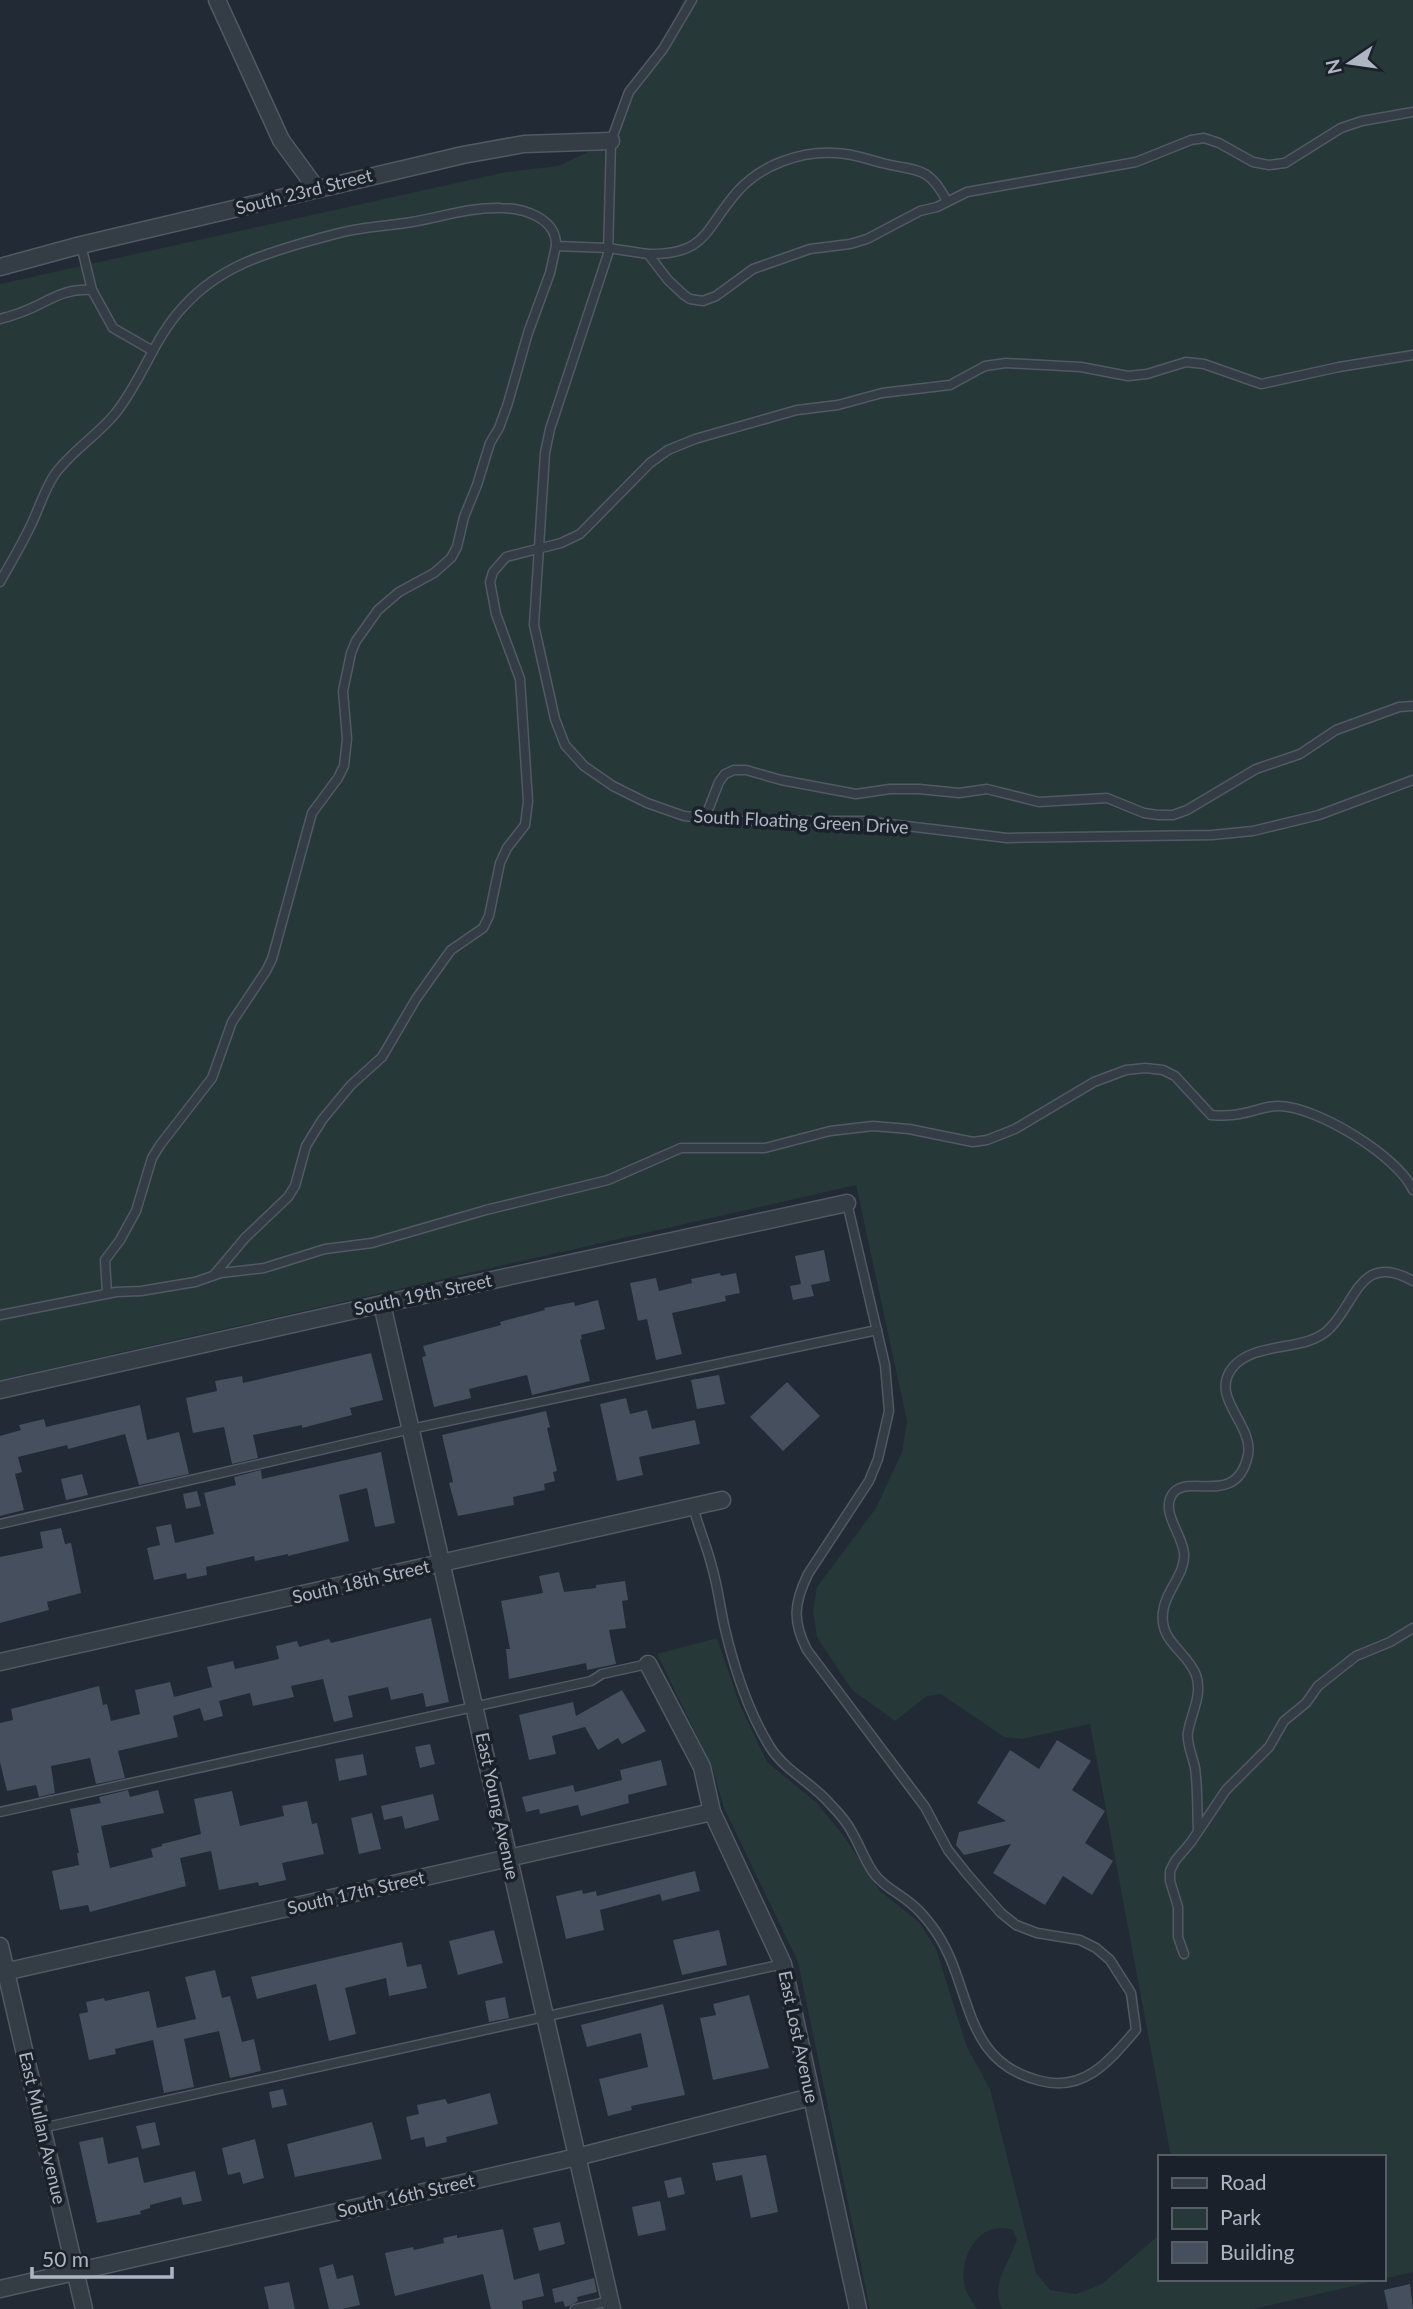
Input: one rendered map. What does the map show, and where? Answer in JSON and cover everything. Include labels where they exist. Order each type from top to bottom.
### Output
[{"type":"street","points":[[217,0],[281,140],[316,188]]},
{"type":"street","name":"South 23rd Street","points":[[0,267],[316,188],[463,155],[524,144],[611,141]]},
{"type":"street","name":"South 19th Street","points":[[0,1390],[847,1203]]},
{"type":"street","name":"East Young Avenue","points":[[382,1304],[611,2305]]},
{"type":"street","name":"South 18th Street","points":[[0,1662],[722,1500]]},
{"type":"street","name":"East Lost Avenue","points":[[648,1664],[702,1767],[712,1812],[783,1964],[858,2309]]},
{"type":"street","name":"South 17th Street","points":[[3,1973],[712,1812]]},
{"type":"street","name":"East Mullan Avenue","points":[[0,1946],[3,1973],[84,2309]]},
{"type":"street","name":"South 16th Street","points":[[0,2288],[577,2157],[811,2097]]},
{"type":"lane","name":"South Floating Green Drive","points":[[692,0],[663,48],[629,92],[611,141],[608,248],[550,429],[543,469],[541,548],[534,625],[548,693],[565,745],[584,766],[612,786],[647,803],[684,816],[737,821],[864,821],[1007,838],[1212,835],[1253,831],[1309,818],[1413,780]]},
{"type":"lane","points":[[648,254],[676,289],[690,299],[703,301],[716,296],[753,269],[810,249],[858,242],[920,211],[967,192],[1136,162],[1191,140],[1205,138],[1253,162],[1269,165],[1285,163],[1341,128],[1362,121],[1413,112]]},
{"type":"lane","points":[[556,246],[608,248],[648,254],[682,252],[713,226],[739,189],[755,176],[772,166],[805,154],[836,153],[916,169],[933,180],[947,201]]},
{"type":"lane","points":[[0,583],[54,476],[117,412],[137,384],[169,323],[197,292],[216,279],[261,254],[357,229],[475,210],[501,208],[532,213],[542,219],[552,233],[556,246],[550,273],[464,517],[457,547],[451,558],[434,573],[387,601],[356,641],[344,678],[343,707],[347,753],[344,766],[312,813],[272,959],[232,1022],[212,1078],[152,1158],[136,1210],[120,1240],[104,1260],[107,1293]]},
{"type":"lane","points":[[82,246],[92,290],[113,328],[153,351]]},
{"type":"lane","points":[[0,319],[22,313],[66,291],[92,290]]},
{"type":"lane","points":[[214,1275],[245,1238],[288,1197],[295,1186],[306,1146],[322,1120],[351,1085],[382,1057],[416,999],[443,961],[458,944],[483,928],[489,916],[500,863],[507,848],[525,825],[528,801],[520,678],[496,614],[490,582],[493,572],[506,557],[561,543],[580,534],[650,463],[668,450],[695,439],[797,410],[838,405],[882,393],[950,385],[985,366],[1006,363],[1081,367],[1128,376],[1147,374],[1186,362],[1204,364],[1261,384],[1413,355]]},
{"type":"lane","points":[[705,818],[719,782],[725,774],[734,770],[746,770],[781,780],[856,794],[890,789],[959,793],[987,789],[1039,802],[1107,798],[1144,813],[1173,815],[1187,810],[1256,769],[1300,754],[1336,730],[1399,708],[1413,706]]},
{"type":"lane","points":[[0,1315],[107,1293],[178,1285],[214,1275],[264,1268],[325,1249],[372,1243],[475,1213],[587,1186],[633,1171],[681,1148],[765,1148],[830,1131],[873,1126],[909,1129],[974,1142],[987,1140],[1015,1129],[1094,1082],[1126,1070],[1145,1068],[1163,1070],[1175,1076],[1212,1115],[1226,1116],[1279,1106],[1300,1109],[1325,1118],[1389,1159],[1405,1175],[1413,1190]]},
{"type":"lane","points":[[693,1506],[712,1563],[734,1664],[771,1749],[831,1804],[852,1832],[875,1875],[911,1903],[931,1926],[944,1945],[956,1972],[977,2032],[1000,2063],[1024,2077],[1051,2084],[1075,2082],[1094,2074],[1110,2061],[1136,2030],[1131,1993],[1110,1960],[1096,1948],[1080,1940],[1037,1933],[1016,1925],[1001,1913],[948,1850],[925,1807],[807,1650],[799,1635],[796,1601],[801,1588],[869,1481],[885,1433],[889,1411],[888,1386],[877,1330],[847,1203]]},
{"type":"lane","points":[[1198,1831],[1195,1767],[1187,1734],[1198,1694],[1197,1677],[1188,1661],[1164,1633],[1163,1612],[1182,1569],[1184,1557],[1181,1537],[1172,1521],[1168,1506],[1171,1495],[1181,1487],[1221,1487],[1233,1481],[1246,1461],[1249,1450],[1246,1435],[1227,1396],[1225,1386],[1228,1374],[1236,1364],[1251,1354],[1295,1344],[1330,1329],[1362,1282],[1372,1275],[1386,1272],[1413,1281]]},
{"type":"lane","points":[[0,1524],[411,1429],[877,1330]]},
{"type":"lane","points":[[1184,1954],[1178,1937],[1178,1907],[1170,1881],[1170,1871],[1226,1790],[1269,1747],[1284,1721],[1306,1703],[1318,1686],[1356,1656],[1390,1642],[1413,1628]]},
{"type":"lane","points":[[0,1812],[591,1681],[602,1674],[648,1664]]},
{"type":"lane","points":[[42,2128],[783,1964]]},
{"type":"lane","points":[[575,2309],[611,2305]]},
{"type":"green space","points":[[683,0],[1413,0],[1413,2272],[1385,2279],[1385,2155],[1171,2155],[1090,1724],[1022,1739],[1004,1737],[941,1694],[927,1696],[895,1721],[852,1690],[817,1637],[813,1611],[817,1587],[876,1508],[902,1452],[907,1421],[856,1185],[0,1380],[0,284],[506,172],[558,166],[611,141],[629,92],[663,49]]},
{"type":"green space","points":[[717,1638],[739,1703],[767,1762],[817,1803],[846,1839],[879,1890],[919,1922],[936,1949],[967,2047],[990,2089],[1036,2273],[1050,2290],[1076,2294],[1102,2284],[1158,2236],[1158,2281],[1374,2281],[1254,2309],[1002,2309],[999,2282],[1017,2240],[1013,2230],[1001,2228],[990,2230],[973,2244],[964,2266],[967,2292],[977,2309],[870,2309],[798,1962],[724,1808],[712,1767],[657,1654]]},
{"type":"building","points":[[824,1250],[830,1281],[811,1285],[814,1296],[793,1300],[790,1286],[801,1284],[795,1256]]},
{"type":"building","points":[[720,1273],[721,1276],[736,1273],[740,1293],[725,1296],[726,1301],[672,1313],[682,1354],[656,1360],[647,1319],[638,1321],[630,1283],[656,1278],[659,1291],[692,1283],[691,1279]]},
{"type":"building","points":[[598,1300],[605,1329],[581,1335],[580,1340],[590,1381],[532,1395],[527,1375],[469,1389],[471,1398],[434,1407],[422,1357],[426,1356],[423,1346],[501,1325],[500,1322],[545,1310],[544,1308],[574,1302],[575,1306]]},
{"type":"building","points":[[371,1353],[383,1400],[350,1408],[352,1415],[302,1428],[302,1425],[253,1435],[258,1458],[232,1464],[224,1427],[193,1433],[186,1398],[217,1391],[215,1381],[242,1376],[243,1383]]},
{"type":"building","points":[[719,1375],[725,1404],[697,1409],[691,1380]]},
{"type":"building","points":[[787,1382],[820,1416],[783,1451],[750,1417]]},
{"type":"building","points":[[626,1398],[630,1414],[647,1410],[652,1429],[695,1420],[700,1444],[639,1457],[643,1475],[617,1481],[600,1404]]},
{"type":"building","points":[[140,1405],[147,1440],[179,1432],[189,1474],[139,1485],[125,1434],[68,1449],[67,1445],[18,1457],[22,1472],[15,1474],[24,1510],[0,1516],[0,1436],[21,1430],[19,1425],[44,1419],[46,1427]]},
{"type":"building","points":[[546,1411],[557,1471],[553,1472],[555,1481],[544,1484],[545,1490],[513,1497],[514,1505],[458,1516],[449,1483],[453,1482],[442,1435]]},
{"type":"building","points":[[381,1452],[395,1523],[375,1527],[367,1488],[339,1495],[349,1541],[288,1556],[255,1561],[254,1556],[206,1567],[207,1575],[187,1579],[186,1573],[154,1580],[147,1548],[160,1545],[156,1527],[171,1524],[175,1543],[214,1534],[204,1493],[236,1485],[234,1477],[261,1470],[262,1479]]},
{"type":"building","points":[[82,1474],[88,1495],[66,1500],[61,1479]]},
{"type":"building","points":[[197,1491],[201,1506],[186,1509],[183,1494]]},
{"type":"building","points":[[61,1528],[65,1544],[71,1543],[81,1593],[47,1602],[49,1610],[0,1623],[0,1557],[43,1548],[40,1532]]},
{"type":"building","points":[[559,1572],[564,1592],[625,1581],[628,1600],[622,1601],[626,1628],[609,1630],[616,1664],[587,1670],[586,1663],[509,1679],[506,1649],[510,1649],[501,1601],[543,1593],[539,1576]]},
{"type":"building","points":[[431,1618],[449,1702],[426,1707],[423,1693],[391,1700],[388,1687],[348,1696],[353,1717],[334,1722],[323,1679],[291,1686],[294,1697],[253,1706],[250,1693],[219,1701],[223,1716],[204,1721],[200,1708],[173,1716],[178,1737],[118,1751],[125,1778],[96,1784],[90,1758],[51,1766],[55,1793],[39,1797],[36,1785],[7,1791],[0,1762],[0,1723],[13,1720],[11,1709],[99,1686],[103,1705],[107,1704],[111,1721],[140,1714],[135,1690],[170,1682],[174,1697],[212,1687],[207,1667],[233,1661],[235,1669],[279,1659],[276,1646],[297,1641],[299,1647],[329,1639],[331,1643]]},
{"type":"building","points":[[622,1690],[646,1731],[622,1744],[618,1738],[598,1750],[585,1727],[552,1736],[556,1754],[529,1760],[519,1715],[573,1702],[576,1716]]},
{"type":"building","points":[[1057,1740],[1091,1761],[1072,1790],[1105,1811],[1085,1843],[1113,1861],[1092,1895],[1063,1876],[1045,1905],[993,1873],[1011,1844],[964,1855],[956,1845],[959,1832],[1006,1821],[977,1803],[1010,1750],[1039,1769]]},
{"type":"building","points":[[430,1744],[435,1764],[420,1768],[415,1747]]},
{"type":"building","points":[[363,1754],[367,1775],[339,1781],[335,1759]]},
{"type":"building","points":[[661,1760],[667,1785],[628,1795],[629,1803],[581,1816],[578,1805],[540,1814],[539,1809],[526,1812],[522,1797],[573,1785],[575,1792],[622,1780],[620,1770]]},
{"type":"building","points":[[128,1790],[130,1797],[158,1790],[164,1813],[101,1826],[110,1868],[153,1857],[151,1849],[201,1834],[194,1799],[232,1791],[240,1826],[284,1816],[282,1806],[307,1801],[312,1824],[317,1823],[324,1854],[282,1863],[286,1880],[259,1886],[258,1882],[219,1890],[211,1851],[180,1858],[186,1886],[90,1912],[88,1905],[60,1910],[52,1871],[79,1865],[70,1809],[101,1803],[99,1797]]},
{"type":"building","points":[[433,1794],[439,1820],[405,1829],[402,1816],[384,1820],[381,1806]]},
{"type":"building","points":[[372,1813],[381,1849],[359,1854],[351,1818]]},
{"type":"building","points":[[695,1871],[700,1891],[662,1901],[660,1894],[600,1910],[604,1930],[566,1939],[556,1896],[582,1890],[583,1894],[596,1891],[597,1896]]},
{"type":"building","points":[[494,1930],[503,1963],[458,1975],[449,1941]]},
{"type":"building","points":[[719,1930],[727,1965],[682,1975],[673,1940]]},
{"type":"building","points":[[402,1942],[407,1967],[421,1964],[427,1988],[389,1996],[386,1978],[345,1988],[356,2034],[329,2041],[316,1984],[257,1999],[251,1977]]},
{"type":"building","points":[[215,1970],[222,1998],[230,1996],[242,2042],[254,2039],[261,2071],[230,2078],[219,2031],[184,2039],[194,2087],[164,2093],[153,2040],[115,2049],[116,2054],[89,2060],[79,2014],[88,2012],[86,2002],[104,1998],[105,2001],[149,1991],[157,2028],[196,2019],[185,1977]]},
{"type":"building","points":[[749,1995],[769,2068],[713,2080],[700,2018],[716,2015],[713,2004]]},
{"type":"building","points":[[505,1997],[509,2018],[489,2022],[485,2001]]},
{"type":"building","points":[[663,2004],[685,2095],[631,2106],[632,2110],[608,2116],[599,2079],[648,2067],[641,2033],[587,2047],[581,2025]]},
{"type":"building","points":[[283,2089],[287,2105],[272,2108],[269,2092]]},
{"type":"building","points":[[490,2093],[498,2124],[446,2137],[447,2142],[426,2147],[424,2137],[411,2140],[406,2117],[419,2114],[417,2105],[445,2099],[448,2104]]},
{"type":"building","points":[[155,2122],[160,2145],[142,2149],[136,2126]]},
{"type":"building","points":[[372,2122],[382,2159],[295,2177],[287,2144]]},
{"type":"building","points":[[103,2137],[108,2164],[138,2157],[144,2183],[195,2171],[202,2201],[183,2205],[181,2197],[150,2205],[150,2208],[140,2211],[141,2214],[97,2223],[79,2142]]},
{"type":"building","points":[[255,2139],[264,2178],[243,2184],[240,2172],[228,2175],[222,2148]]},
{"type":"building","points":[[766,2155],[778,2212],[751,2218],[742,2175],[716,2181],[712,2163]]},
{"type":"building","points":[[681,2177],[685,2194],[668,2198],[664,2181]]},
{"type":"building","points":[[660,2201],[666,2230],[638,2236],[632,2207]]},
{"type":"building","points":[[560,2222],[565,2244],[539,2251],[533,2228]]},
{"type":"building","points":[[503,2229],[514,2280],[539,2273],[544,2296],[522,2301],[523,2309],[491,2309],[483,2274],[395,2296],[385,2253],[444,2243],[443,2238],[457,2235],[457,2238]]},
{"type":"building","points":[[333,2264],[337,2279],[353,2275],[360,2305],[329,2309],[319,2268]]},
{"type":"building","points":[[594,2278],[597,2292],[577,2297],[578,2301],[569,2306],[565,2307],[563,2301],[555,2303],[552,2289]]},
{"type":"building","points":[[289,2282],[295,2309],[269,2309],[264,2287]]},
{"type":"building","points":[[1410,2284],[1413,2309],[1388,2309],[1384,2290]]}]
